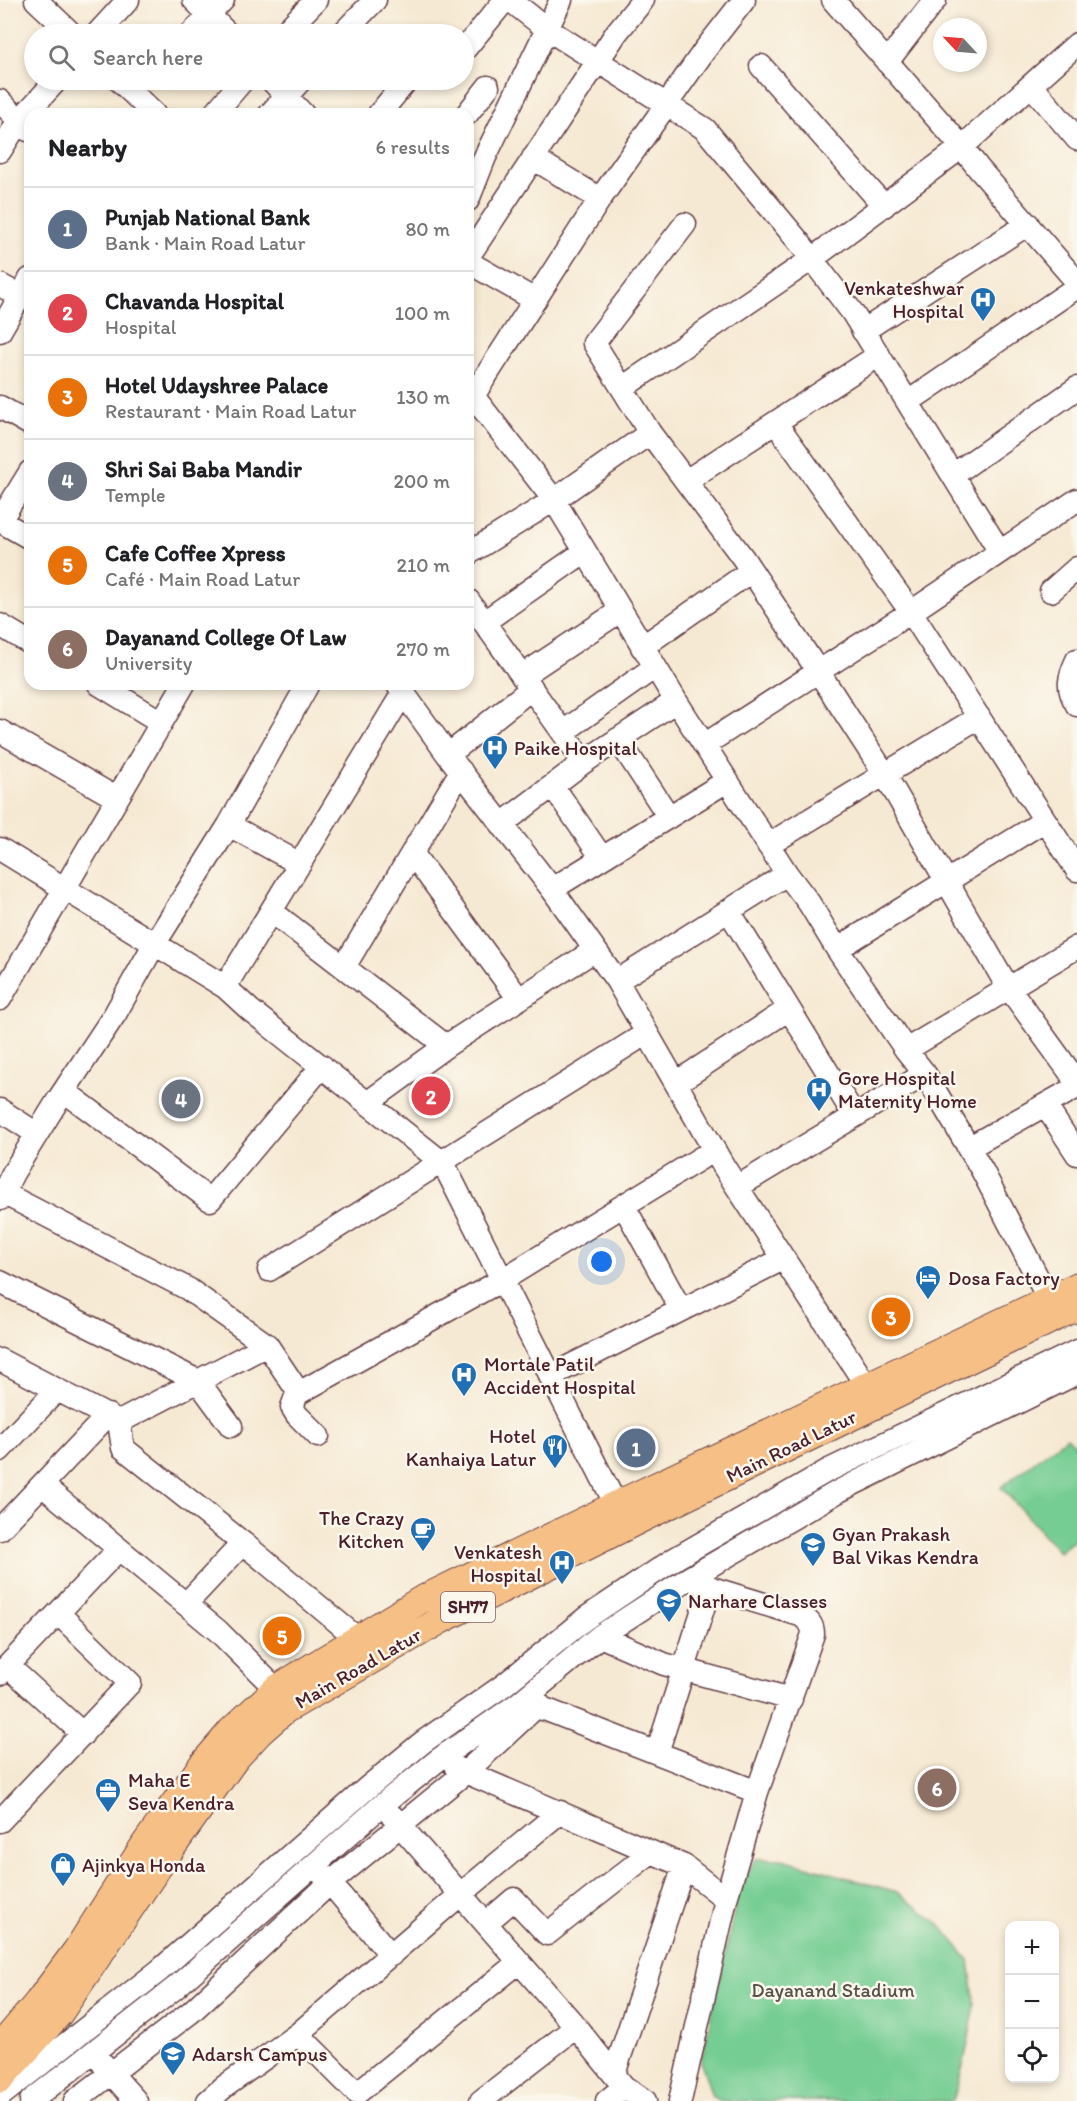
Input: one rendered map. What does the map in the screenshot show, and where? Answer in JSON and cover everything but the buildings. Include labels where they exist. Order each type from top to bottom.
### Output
[{"type":"main road","name":"Main Road Latur","points":[[0,2047],[38,2002],[76,1951],[145,1844],[202,1765],[232,1730],[276,1689],[419,1601],[866,1385],[1077,1286]]},
{"type":"main road","name":"Main Road Latur","points":[[0,2079],[59,2014],[234,1759],[285,1710],[462,1610],[643,1518],[1077,1307]]},
{"type":"street","points":[[36,0],[61,24]]},
{"type":"street","points":[[106,24],[128,0]]},
{"type":"street","points":[[293,24],[316,0]]},
{"type":"street","points":[[352,24],[375,0]]},
{"type":"street","points":[[474,38],[505,0]]},
{"type":"street","points":[[510,0],[547,29],[705,129],[812,259],[852,312],[1000,552]]},
{"type":"street","points":[[474,185],[485,157],[561,0]]},
{"type":"street","points":[[474,247],[597,61],[643,0]]},
{"type":"street","points":[[833,0],[1077,282]]},
{"type":"street","points":[[887,62],[935,0]]},
{"type":"street","points":[[474,395],[600,199],[738,2]]},
{"type":"street","points":[[197,24],[209,5],[221,24]]},
{"type":"street","points":[[622,388],[812,259],[884,206],[962,147],[1077,44]]},
{"type":"street","points":[[761,66],[884,206]]},
{"type":"street","points":[[1031,85],[1077,139]]},
{"type":"street","points":[[472,108],[488,87]]},
{"type":"street","points":[[38,108],[50,90]]},
{"type":"street","points":[[138,90],[150,108]]},
{"type":"street","points":[[219,108],[234,90]]},
{"type":"street","points":[[276,108],[292,90]]},
{"type":"street","points":[[295,90],[301,108]]},
{"type":"street","points":[[384,108],[399,90]]},
{"type":"street","points":[[0,101],[24,126]]},
{"type":"street","points":[[0,151],[24,128]]},
{"type":"street","points":[[533,158],[600,199]]},
{"type":"street","points":[[685,224],[594,343],[650,433],[751,571],[818,671],[885,774],[1009,987],[1077,1082]]},
{"type":"street","points":[[863,331],[1028,224]]},
{"type":"street","points":[[474,265],[535,300]]},
{"type":"street","points":[[0,285],[24,287]]},
{"type":"street","points":[[908,402],[1077,287]]},
{"type":"street","points":[[0,331],[24,289]]},
{"type":"street","points":[[686,481],[879,355]]},
{"type":"street","points":[[953,475],[1077,388]]},
{"type":"street","points":[[474,406],[554,500],[675,701],[768,845],[906,1050],[925,1074],[982,1170],[1049,1300]]},
{"type":"street","points":[[0,407],[24,421]]},
{"type":"street","points":[[776,423],[911,612],[1077,870]]},
{"type":"street","points":[[474,550],[554,500],[650,433]]},
{"type":"street","points":[[24,482],[0,521],[24,535]]},
{"type":"street","points":[[704,745],[911,612],[1077,500]]},
{"type":"street","points":[[484,622],[585,552]]},
{"type":"street","points":[[1051,591],[1077,568]]},
{"type":"street","points":[[642,647],[751,571]]},
{"type":"street","points":[[474,608],[584,762]]},
{"type":"street","points":[[344,967],[412,853],[454,763],[527,682],[620,611]]},
{"type":"street","points":[[0,625],[24,639]]},
{"type":"street","points":[[1077,660],[1068,684],[1071,696],[1077,705]]},
{"type":"street","points":[[563,732],[655,667]]},
{"type":"street","points":[[109,690],[161,722]]},
{"type":"street","points":[[0,999],[9,964],[65,887],[180,690]]},
{"type":"street","points":[[299,1393],[267,1346],[188,1289],[2,1196],[37,1134],[115,1014],[155,943],[229,825],[305,690]]},
{"type":"street","points":[[225,987],[300,864],[399,690]]},
{"type":"street","points":[[401,690],[552,889],[617,981],[737,1188],[866,1385]]},
{"type":"street","points":[[502,824],[584,762],[675,701]]},
{"type":"street","points":[[768,845],[979,717]]},
{"type":"street","points":[[0,731],[116,798]]},
{"type":"street","points":[[618,739],[669,817]]},
{"type":"street","points":[[552,889],[727,781]]},
{"type":"street","points":[[553,786],[602,858]]},
{"type":"street","points":[[837,949],[1044,821]]},
{"type":"street","points":[[229,825],[300,864]]},
{"type":"street","points":[[0,849],[225,987],[250,1010],[443,1163],[616,1505]]},
{"type":"street","points":[[412,853],[519,999]]},
{"type":"street","points":[[617,981],[787,874]]},
{"type":"street","points":[[729,910],[854,1115]]},
{"type":"street","points":[[271,911],[446,1046]]},
{"type":"street","points":[[906,1050],[1077,947]]},
{"type":"street","points":[[367,1102],[446,1046],[596,950]]},
{"type":"street","points":[[676,1083],[789,1009]]},
{"type":"street","points":[[269,1270],[647,1033]]},
{"type":"street","points":[[64,1091],[210,1200],[322,1066]]},
{"type":"street","points":[[737,1188],[925,1074]]},
{"type":"street","points":[[968,1148],[1077,1087]]},
{"type":"street","points":[[1045,1105],[1077,1154]]},
{"type":"street","points":[[0,1110],[37,1134]]},
{"type":"street","points":[[318,1436],[292,1407],[297,1394],[502,1280],[714,1150]]},
{"type":"street","points":[[624,1206],[681,1310]]},
{"type":"street","points":[[550,1376],[783,1259]]},
{"type":"street","points":[[0,1282],[198,1381],[231,1426]]},
{"type":"street","points":[[0,1529],[42,1485],[114,1418],[198,1381],[267,1346]]},
{"type":"street","points":[[657,1753],[683,1669],[700,1583],[862,1467],[1077,1351]]},
{"type":"street","points":[[0,1360],[114,1418],[123,1448],[243,1543],[358,1639]]},
{"type":"street","points":[[0,2096],[160,1970],[367,1788],[423,1742],[504,1685],[586,1618],[676,1558],[827,1471],[862,1467],[1077,1372]]},
{"type":"street","points":[[31,2101],[175,1988],[382,1805],[438,1760],[527,1705],[607,1640],[771,1541],[864,1492],[1077,1389]]},
{"type":"street","points":[[0,1450],[57,1390]]},
{"type":"street","points":[[42,1485],[218,1631],[276,1689]]},
{"type":"street","points":[[186,1604],[243,1543]]},
{"type":"street","points":[[84,1734],[4,1670],[119,1549]]},
{"type":"street","points":[[681,2101],[726,1899],[757,1792],[813,1634],[813,1627],[800,1615],[700,1583]]},
{"type":"street","points":[[4,1810],[84,1734],[130,1683],[58,1613]]},
{"type":"street","points":[[607,1640],[663,1664],[791,1699]]},
{"type":"street","points":[[527,1705],[547,1710],[757,1792]]},
{"type":"street","points":[[75,2101],[191,2012],[330,1884],[466,1772],[527,1705]]},
{"type":"street","points":[[438,1760],[684,1866],[726,1899]]},
{"type":"street","points":[[367,1788],[576,2027],[615,2087],[645,2101]]},
{"type":"street","points":[[208,2101],[298,2034],[560,1812]]},
{"type":"street","points":[[486,1923],[514,1899],[547,1934],[651,1852]]},
{"type":"street","points":[[315,1864],[391,1955]]},
{"type":"street","points":[[615,2087],[684,1866]]},
{"type":"street","points":[[298,2034],[356,2098],[519,1962]]},
{"type":"street","points":[[59,2014],[135,2101]]},
{"type":"street","points":[[481,2101],[576,2027]]},
{"type":"green space","points":[[1067,1437],[1077,1447],[1077,1538],[1059,1552],[1001,1487]]},
{"type":"green space","name":"Dayanand Stadium","points":[[756,1859],[782,1859],[897,1892],[940,1925],[969,1960],[975,2005],[964,2062],[953,2101],[719,2101],[712,2096],[701,2062],[741,1881]]},
{"type":"place","name":"Venkateshwar Hospital","points":[[983,323]]},
{"type":"place","name":"Paike Hospital","points":[[495,771]]},
{"type":"place","name":"Chavanda Hospital","points":[[431,1096]]},
{"type":"place","name":"Shri Sai Baba Mandir","points":[[181,1099]]},
{"type":"place","name":"Gore Hospital Maternity Home","points":[[819,1113]]},
{"type":"place","name":"Dosa Factory","points":[[928,1301]]},
{"type":"place","name":"Hotel Udayshree Palace","points":[[891,1317]]},
{"type":"place","name":"Mortale Patil Accident Hospital","points":[[464,1398]]},
{"type":"place","name":"Punjab National Bank","points":[[636,1448]]},
{"type":"place","name":"Hotel Kanhaiya Latur","points":[[555,1470]]},
{"type":"place","name":"The Crazy Kitchen","points":[[423,1553]]},
{"type":"place","name":"Gyan Prakash Bal Vikas Kendra","points":[[813,1568]]},
{"type":"place","name":"Venkatesh Hospital","points":[[562,1586]]},
{"type":"place","name":"Narhare Classes","points":[[669,1624]]},
{"type":"place","name":"Cafe Coffee Xpress","points":[[282,1636]]},
{"type":"place","name":"Dayanand College Of Law","points":[[937,1788]]},
{"type":"place","name":"Maha E Seva Kendra","points":[[108,1814]]},
{"type":"place","name":"Ajinkya Honda","points":[[63,1888]]},
{"type":"place","name":"Adarsh Campus","points":[[173,2077]]}]
